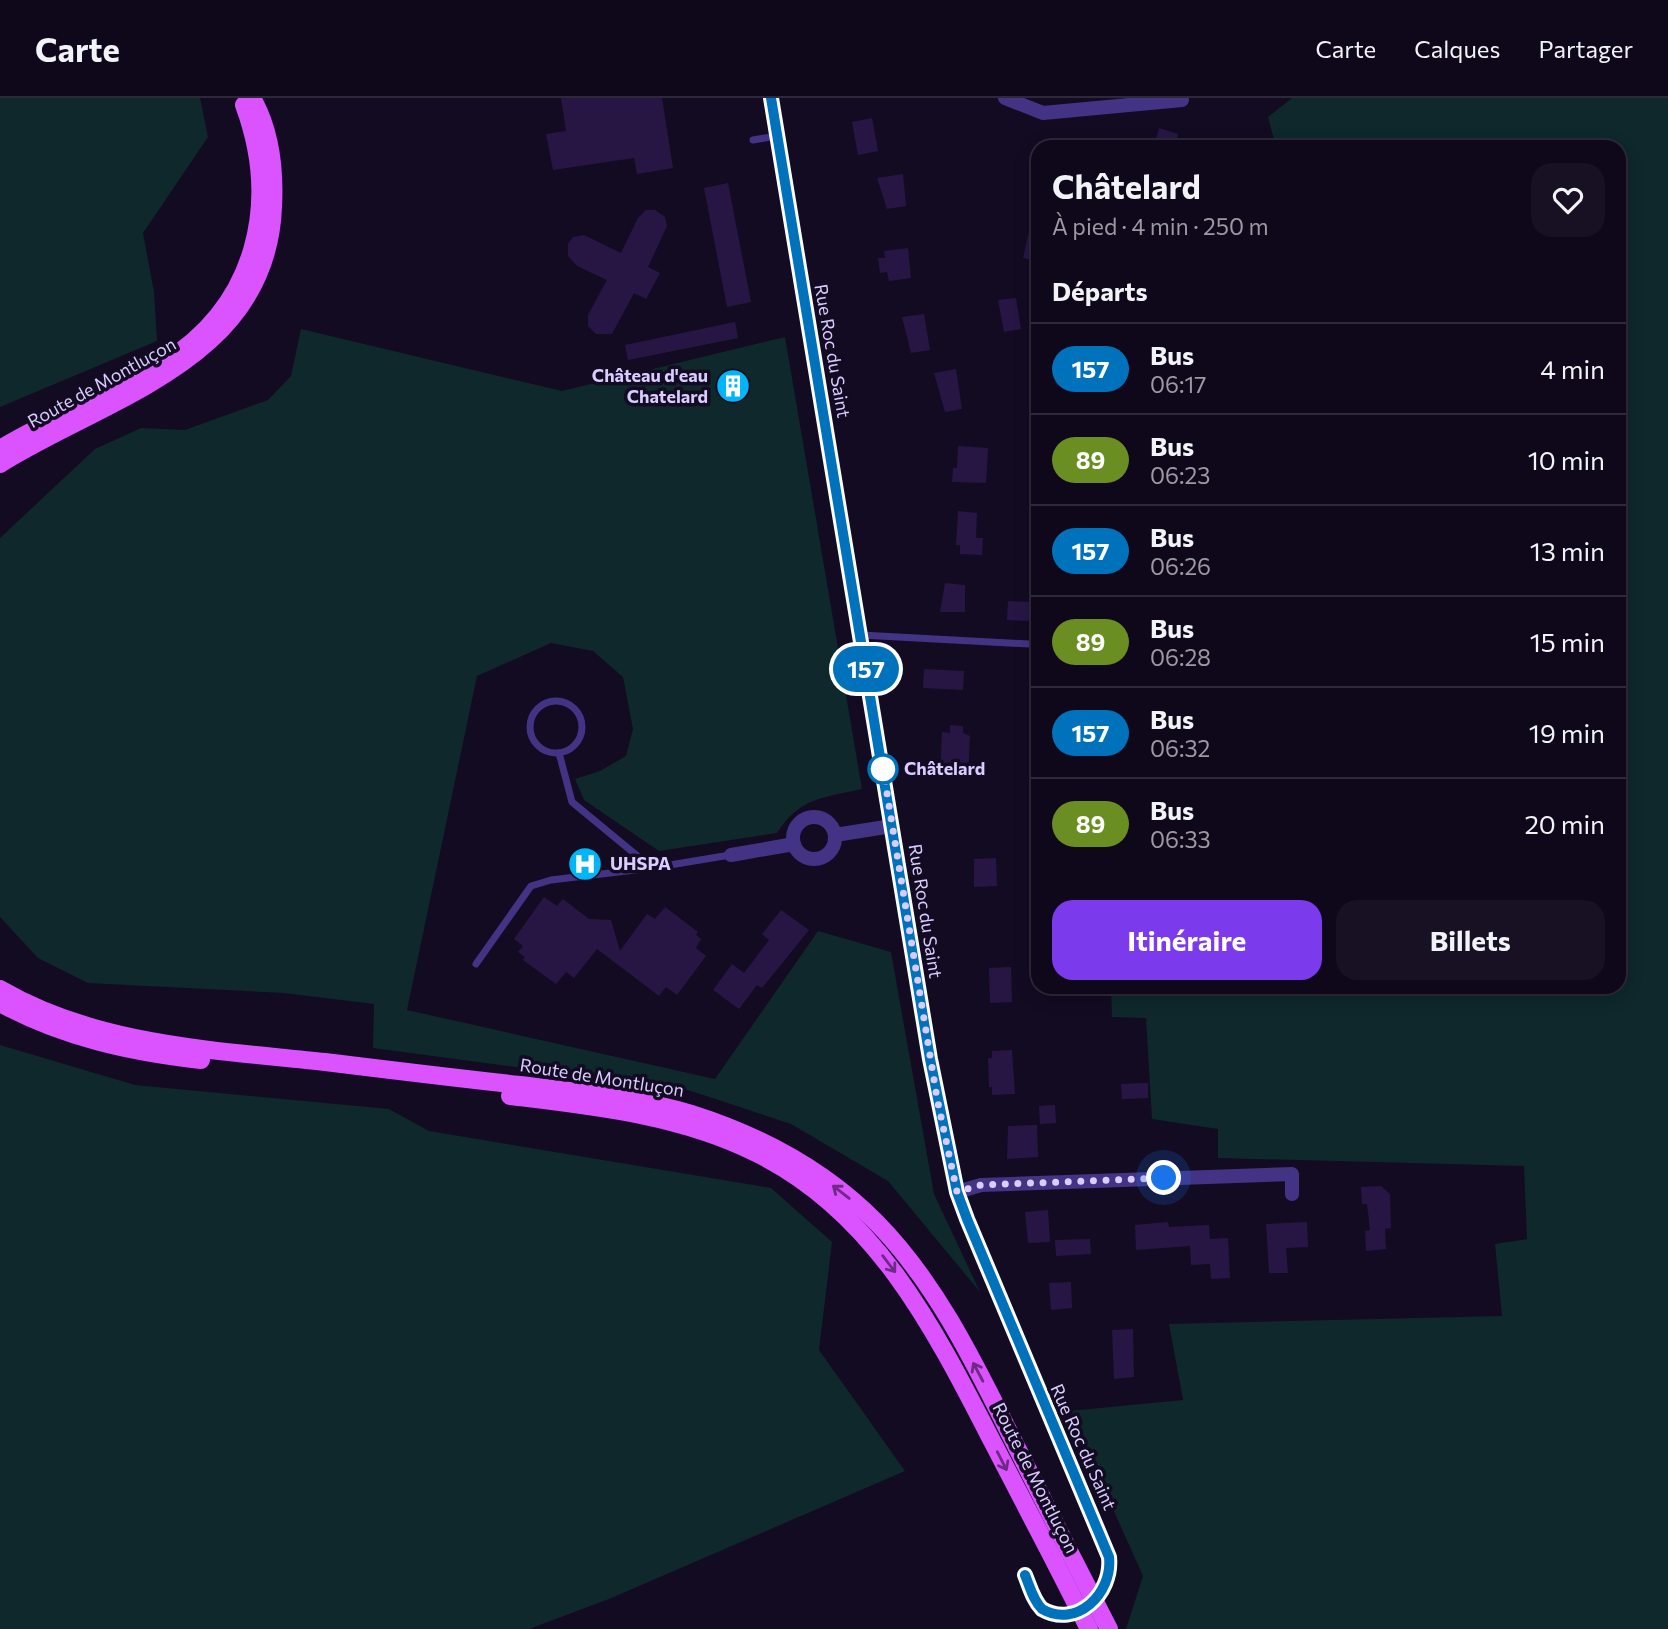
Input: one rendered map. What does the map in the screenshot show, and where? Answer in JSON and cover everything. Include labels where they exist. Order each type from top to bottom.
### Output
[{"type":"main road","name":"Route de Montluçon","points":[[0,449],[165,362],[192,340],[227,301],[247,266],[256,239],[261,202],[258,152],[242,98]]},
{"type":"main road","name":"Route de Montluçon","points":[[0,464],[174,371],[209,343],[240,305],[260,268],[273,213],[271,154],[265,128],[252,98]]},
{"type":"main road","name":"Route de Montluçon","points":[[0,989],[53,1015],[150,1041],[646,1103],[707,1119],[760,1140],[797,1160],[847,1196],[879,1225],[929,1290],[990,1394],[1089,1616]]},
{"type":"main road","name":"Route de Montluçon","points":[[0,1003],[34,1021],[79,1037],[146,1053],[634,1113],[724,1139],[781,1166],[854,1223],[899,1277],[951,1360],[1089,1616],[1109,1629]]},
{"type":"street","name":"Rue Roc du Saint","points":[[771,98],[937,1098],[957,1192],[1034,1385],[1106,1550],[1108,1580],[1089,1616]]},
{"type":"street","points":[[1004,98],[1042,113],[1182,100]]},
{"type":"street","points":[[810,817],[823,819],[835,835],[832,848],[815,859],[802,855],[794,844],[798,824],[810,817]]},
{"type":"street","points":[[835,835],[892,826]]},
{"type":"street","points":[[731,855],[794,844]]},
{"type":"street","points":[[957,1192],[981,1185],[1292,1174],[1292,1194]]},
{"type":"street","points":[[1025,1575],[1035,1601],[1046,1612],[1063,1618],[1089,1616]]},
{"type":"lane","points":[[753,140],[777,135]]},
{"type":"lane","points":[[861,635],[1029,645]]},
{"type":"lane","points":[[557,700],[573,706],[582,721],[582,730],[575,746],[559,753],[542,749],[536,744],[529,728],[534,711],[548,701],[557,700]]},
{"type":"lane","points":[[559,753],[572,802],[652,868]]},
{"type":"lane","points":[[476,964],[531,886],[551,880],[731,855]]},
{"type":"green space","points":[[0,98],[200,98],[208,137],[143,233],[154,292],[157,341],[0,407]]},
{"type":"green space","points":[[1292,98],[1668,98],[1668,1629],[1126,1629],[1143,1576],[1069,1411],[1183,1400],[1169,1324],[1502,1316],[1495,1244],[1527,1239],[1524,1166],[1218,1158],[1218,1129],[1152,1119],[1146,1018],[1112,1017],[1111,994],[1626,994],[1626,140],[1274,140],[1268,117]]},
{"type":"green space","points":[[301,329],[562,391],[785,337],[862,789],[824,797],[804,806],[794,812],[777,833],[659,851],[584,800],[575,779],[600,771],[626,756],[633,729],[623,677],[593,651],[551,643],[477,676],[407,1010],[715,1079],[818,931],[891,952],[934,1194],[980,1292],[888,1181],[791,1124],[688,1090],[373,1048],[374,1004],[284,993],[88,983],[38,958],[0,917],[0,538],[95,449],[141,428],[185,430],[268,400],[291,376]]},
{"type":"green space","points":[[0,1045],[135,1085],[389,1109],[429,1131],[771,1188],[832,1242],[819,1350],[905,1471],[609,1599],[529,1629],[0,1629]]},
{"type":"building","points":[[561,98],[662,98],[673,168],[637,174],[634,158],[553,170],[546,134],[566,131]]},
{"type":"building","points":[[872,118],[878,151],[858,155],[852,122]]},
{"type":"building","points":[[1159,128],[1178,134],[1177,140],[1156,140]]},
{"type":"building","points":[[903,174],[906,206],[887,209],[877,178]]},
{"type":"building","points":[[728,183],[751,302],[727,307],[704,188]]},
{"type":"building","points":[[646,210],[655,210],[665,217],[667,226],[648,267],[660,273],[646,299],[634,293],[612,334],[596,334],[588,326],[588,315],[607,280],[577,266],[568,256],[568,244],[573,237],[584,235],[621,253],[638,218]]},
{"type":"building","points":[[1031,222],[1031,260],[1023,258]]},
{"type":"building","points":[[908,248],[911,278],[889,281],[887,272],[880,273],[878,258],[885,258],[884,251]]},
{"type":"building","points":[[1016,298],[1021,329],[1004,332],[998,300]]},
{"type":"building","points":[[924,314],[930,350],[911,353],[902,317]]},
{"type":"building","points":[[735,322],[738,338],[628,360],[625,345]]},
{"type":"building","points":[[956,369],[962,409],[945,412],[934,373]]},
{"type":"building","points":[[728,375],[739,382],[740,388],[735,393],[726,390]]},
{"type":"building","points":[[958,446],[988,448],[986,483],[952,482],[953,468],[957,468]]},
{"type":"building","points":[[958,511],[977,513],[976,538],[983,538],[982,555],[960,554],[960,545],[956,545]]},
{"type":"building","points":[[945,583],[965,585],[965,612],[940,612]]},
{"type":"building","points":[[1008,601],[1030,602],[1030,621],[1007,620]]},
{"type":"building","points":[[924,669],[964,671],[963,690],[923,688]]},
{"type":"building","points":[[950,725],[963,726],[963,733],[970,736],[968,776],[940,774],[942,732],[950,733]]},
{"type":"building","points":[[996,858],[997,886],[974,887],[974,859]]},
{"type":"building","points":[[544,897],[557,906],[563,899],[589,919],[611,920],[620,951],[647,914],[655,919],[665,907],[698,932],[696,935],[701,939],[696,948],[706,956],[677,995],[666,987],[659,996],[597,949],[574,978],[566,972],[556,984],[523,960],[525,957],[518,952],[523,946],[514,939]]},
{"type":"building","points":[[781,910],[809,930],[762,988],[757,985],[739,1009],[713,990],[732,964],[744,973],[769,940],[762,934]]},
{"type":"building","points":[[1011,967],[1012,1002],[990,1003],[989,968]]},
{"type":"building","points":[[1012,1050],[1015,1094],[992,1095],[992,1087],[989,1087],[988,1058],[992,1058],[992,1051]]},
{"type":"building","points":[[1148,1083],[1148,1098],[1122,1099],[1121,1084]]},
{"type":"building","points":[[1055,1105],[1056,1123],[1040,1124],[1039,1106]]},
{"type":"building","points":[[1037,1125],[1038,1157],[1007,1159],[1008,1126]]},
{"type":"building","points":[[1381,1186],[1390,1194],[1391,1228],[1385,1229],[1386,1249],[1366,1251],[1365,1231],[1370,1230],[1367,1204],[1362,1204],[1361,1187]]},
{"type":"building","points":[[1048,1210],[1050,1242],[1028,1243],[1025,1212]]},
{"type":"building","points":[[1168,1222],[1169,1227],[1209,1225],[1210,1239],[1228,1238],[1230,1278],[1211,1279],[1210,1264],[1191,1265],[1190,1246],[1136,1250],[1135,1225]]},
{"type":"building","points":[[1307,1222],[1308,1247],[1286,1248],[1288,1273],[1269,1273],[1266,1224]]},
{"type":"building","points":[[1090,1239],[1091,1254],[1056,1256],[1055,1240]]},
{"type":"building","points":[[1071,1282],[1072,1308],[1051,1310],[1049,1283]]},
{"type":"building","points":[[1133,1329],[1134,1377],[1114,1379],[1112,1330]]},
{"type":"bus line","name":"157","points":[[771,98],[930,1059],[957,1192],[1034,1385],[1109,1557],[1110,1567],[1104,1593],[1096,1603],[1076,1617],[1057,1617],[1046,1612],[1035,1601],[1025,1575]]},
{"type":"place","name":"Château d'eau Chatelard","points":[[733,386]]},
{"type":"place","name":"Châtelard","points":[[883,769]]},
{"type":"place","name":"UHSPA","points":[[585,864]]},
{"type":"route","points":[[883,769],[937,1098],[957,1192],[981,1185],[1164,1178]]}]
